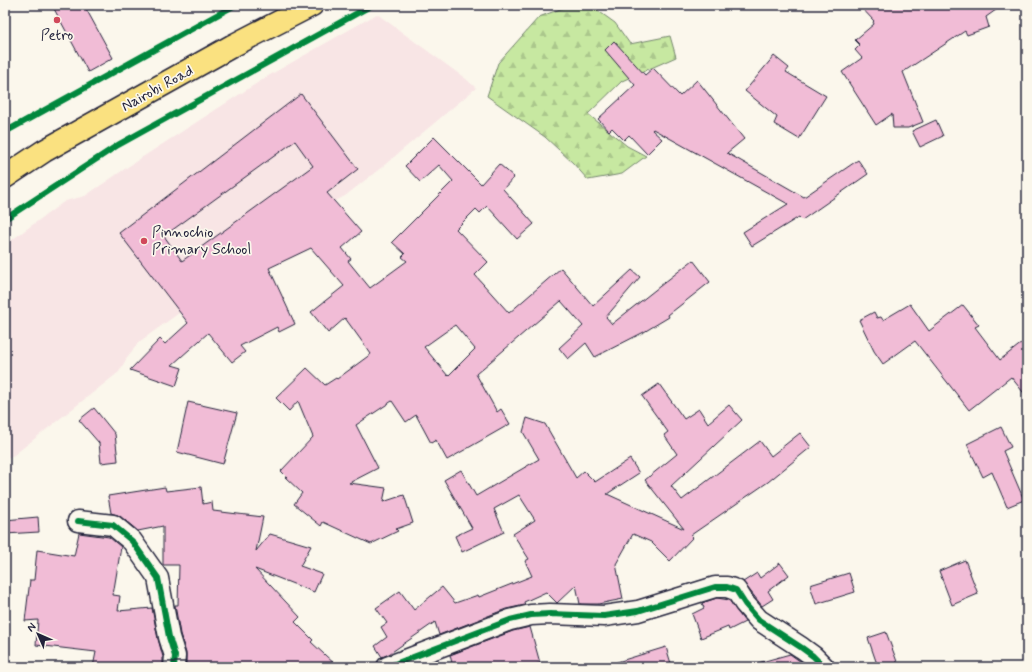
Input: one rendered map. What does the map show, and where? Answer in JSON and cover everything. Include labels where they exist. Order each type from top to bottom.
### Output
[{"type":"highway","name":"Nairobi Road","points":[[5,165],[176,69],[298,5]]},
{"type":"highway","name":"Nairobi Road","points":[[5,177],[58,144],[232,46],[312,5]]},
{"type":"street","points":[[78,521],[113,525],[132,541],[158,578],[169,637],[175,656],[174,667]]},
{"type":"street","points":[[387,667],[510,620],[550,614],[604,616],[624,613],[675,600],[715,587],[727,587],[736,590],[745,604],[759,620],[802,648],[824,667]]},
{"type":"shaded area","name":"Pinnochio Primary School","points":[[377,14],[466,79],[476,88],[345,196],[331,203],[139,342],[128,356],[119,372],[14,455],[5,460],[5,245],[65,201],[85,196],[268,76]]},
{"type":"green space","points":[[571,5],[590,5],[615,23],[630,44],[670,36],[676,57],[622,81],[588,114],[627,146],[646,156],[622,174],[588,180],[573,163],[545,137],[487,96],[498,63],[539,17]]},
{"type":"building","points":[[52,5],[84,5],[113,58],[88,72]]},
{"type":"building","points":[[859,5],[1003,5],[986,17],[989,27],[967,35],[965,31],[903,72],[923,122],[908,128],[893,128],[892,114],[876,125],[842,72],[862,58],[855,50],[860,45],[855,40],[874,24],[874,21]]},
{"type":"building","points":[[614,41],[645,75],[653,68],[680,96],[697,80],[744,139],[727,153],[804,197],[858,160],[868,174],[802,220],[799,217],[752,246],[743,232],[788,204],[653,129],[652,130],[662,139],[647,154],[629,135],[624,140],[612,128],[609,131],[598,119],[635,85],[605,50]]},
{"type":"building","points":[[774,56],[789,68],[786,72],[826,96],[799,139],[774,124],[777,117],[745,91]]},
{"type":"building","points":[[301,94],[358,169],[327,193],[361,232],[342,248],[351,259],[348,261],[370,288],[407,261],[402,257],[405,254],[392,242],[453,181],[439,165],[420,182],[405,166],[434,137],[481,184],[499,164],[514,177],[503,189],[534,224],[517,239],[487,206],[480,213],[476,209],[456,229],[488,262],[475,275],[509,313],[561,268],[593,306],[632,270],[640,277],[606,317],[612,324],[693,260],[710,282],[668,315],[669,317],[644,332],[595,357],[586,343],[568,359],[559,348],[583,326],[561,301],[476,374],[497,412],[501,409],[510,424],[447,460],[436,440],[431,443],[416,415],[406,422],[392,401],[356,425],[378,468],[349,483],[386,488],[383,502],[404,495],[413,523],[396,529],[398,531],[371,544],[323,522],[321,526],[294,504],[302,493],[285,477],[287,477],[281,471],[313,437],[298,401],[289,411],[276,398],[307,368],[325,385],[336,378],[337,379],[371,354],[345,318],[328,333],[311,312],[344,286],[311,248],[269,268],[295,324],[279,332],[277,327],[240,346],[245,352],[232,362],[208,333],[172,365],[182,368],[176,386],[130,370],[160,339],[165,344],[188,323],[119,233]],"holes":[[[295,141],[313,166],[182,261],[164,236]],[[455,325],[475,349],[448,376],[424,347]]]},
{"type":"building","points":[[936,120],[943,136],[920,147],[912,131]]},
{"type":"building","points":[[910,304],[929,331],[963,305],[979,325],[975,327],[1000,360],[1027,339],[1027,397],[1011,377],[969,410],[915,341],[883,364],[874,351],[859,320],[874,312],[877,318],[881,317],[883,320]]},
{"type":"building","points":[[659,384],[684,419],[699,409],[708,423],[729,405],[742,420],[671,486],[682,500],[760,441],[771,456],[800,433],[811,447],[768,482],[691,535],[693,537],[670,561],[651,542],[633,534],[616,564],[623,599],[598,604],[580,604],[576,585],[557,603],[546,592],[524,602],[525,605],[506,609],[439,635],[435,622],[389,654],[382,657],[375,646],[387,637],[381,627],[387,623],[376,608],[400,591],[414,610],[442,587],[455,603],[478,595],[479,597],[532,576],[525,561],[529,559],[513,534],[535,520],[519,495],[494,509],[504,532],[462,552],[455,536],[472,528],[444,480],[461,470],[476,496],[539,459],[523,432],[527,418],[545,424],[576,478],[584,471],[595,482],[630,459],[639,473],[607,494],[684,529],[645,480],[677,454],[664,435],[668,432],[642,396]]},
{"type":"building","points":[[188,402],[237,413],[223,464],[177,452]]},
{"type":"building","points":[[94,408],[115,434],[118,461],[101,463],[99,443],[79,420]]},
{"type":"building","points":[[1001,427],[1011,447],[1003,451],[1024,500],[1007,507],[992,472],[983,477],[967,444]]},
{"type":"building","points":[[165,487],[166,491],[201,487],[203,504],[212,502],[213,511],[263,517],[256,551],[270,534],[311,546],[300,566],[322,574],[314,592],[255,569],[300,617],[295,622],[313,640],[311,642],[338,667],[186,667],[186,653],[180,634],[175,605],[178,605],[179,565],[163,565],[163,526],[138,531],[120,516],[111,513],[108,496]]},
{"type":"building","points":[[38,517],[39,532],[5,534],[5,520]]},
{"type":"building","points":[[79,533],[109,537],[121,547],[113,595],[120,596],[118,611],[152,608],[163,657],[163,667],[93,667],[96,652],[36,645],[38,620],[25,621],[30,580],[34,580],[37,550],[74,556]]},
{"type":"building","points":[[965,560],[978,594],[952,605],[939,571]]},
{"type":"building","points":[[780,563],[789,575],[768,591],[773,599],[762,606],[743,582],[757,573],[760,578]]},
{"type":"building","points":[[849,573],[855,592],[816,604],[810,585]]},
{"type":"building","points":[[717,598],[729,600],[745,622],[729,630],[728,627],[701,638],[692,614],[704,608],[702,603]]},
{"type":"building","points":[[530,627],[540,663],[528,667],[453,667],[450,655],[513,631]]},
{"type":"building","points":[[886,632],[899,667],[878,667],[868,638]]},
{"type":"building","points":[[666,647],[672,667],[615,667],[614,663]]},
{"type":"building","points":[[790,654],[808,667],[759,667],[758,663]]},
{"type":"cycle path","points":[[5,132],[235,5]]},
{"type":"cycle path","points":[[5,219],[118,145],[372,5]]},
{"type":"cycle path","points":[[78,521],[113,525],[132,541],[158,578],[169,637],[175,656],[174,667]]},
{"type":"cycle path","points":[[387,667],[510,620],[531,615],[550,614],[604,616],[638,611],[715,587],[727,587],[736,590],[745,604],[759,620],[802,648],[824,667]]},
{"type":"place","name":"Petro","points":[[57,20]]},
{"type":"place","name":"Pinnochio Primary School","points":[[144,241]]}]
